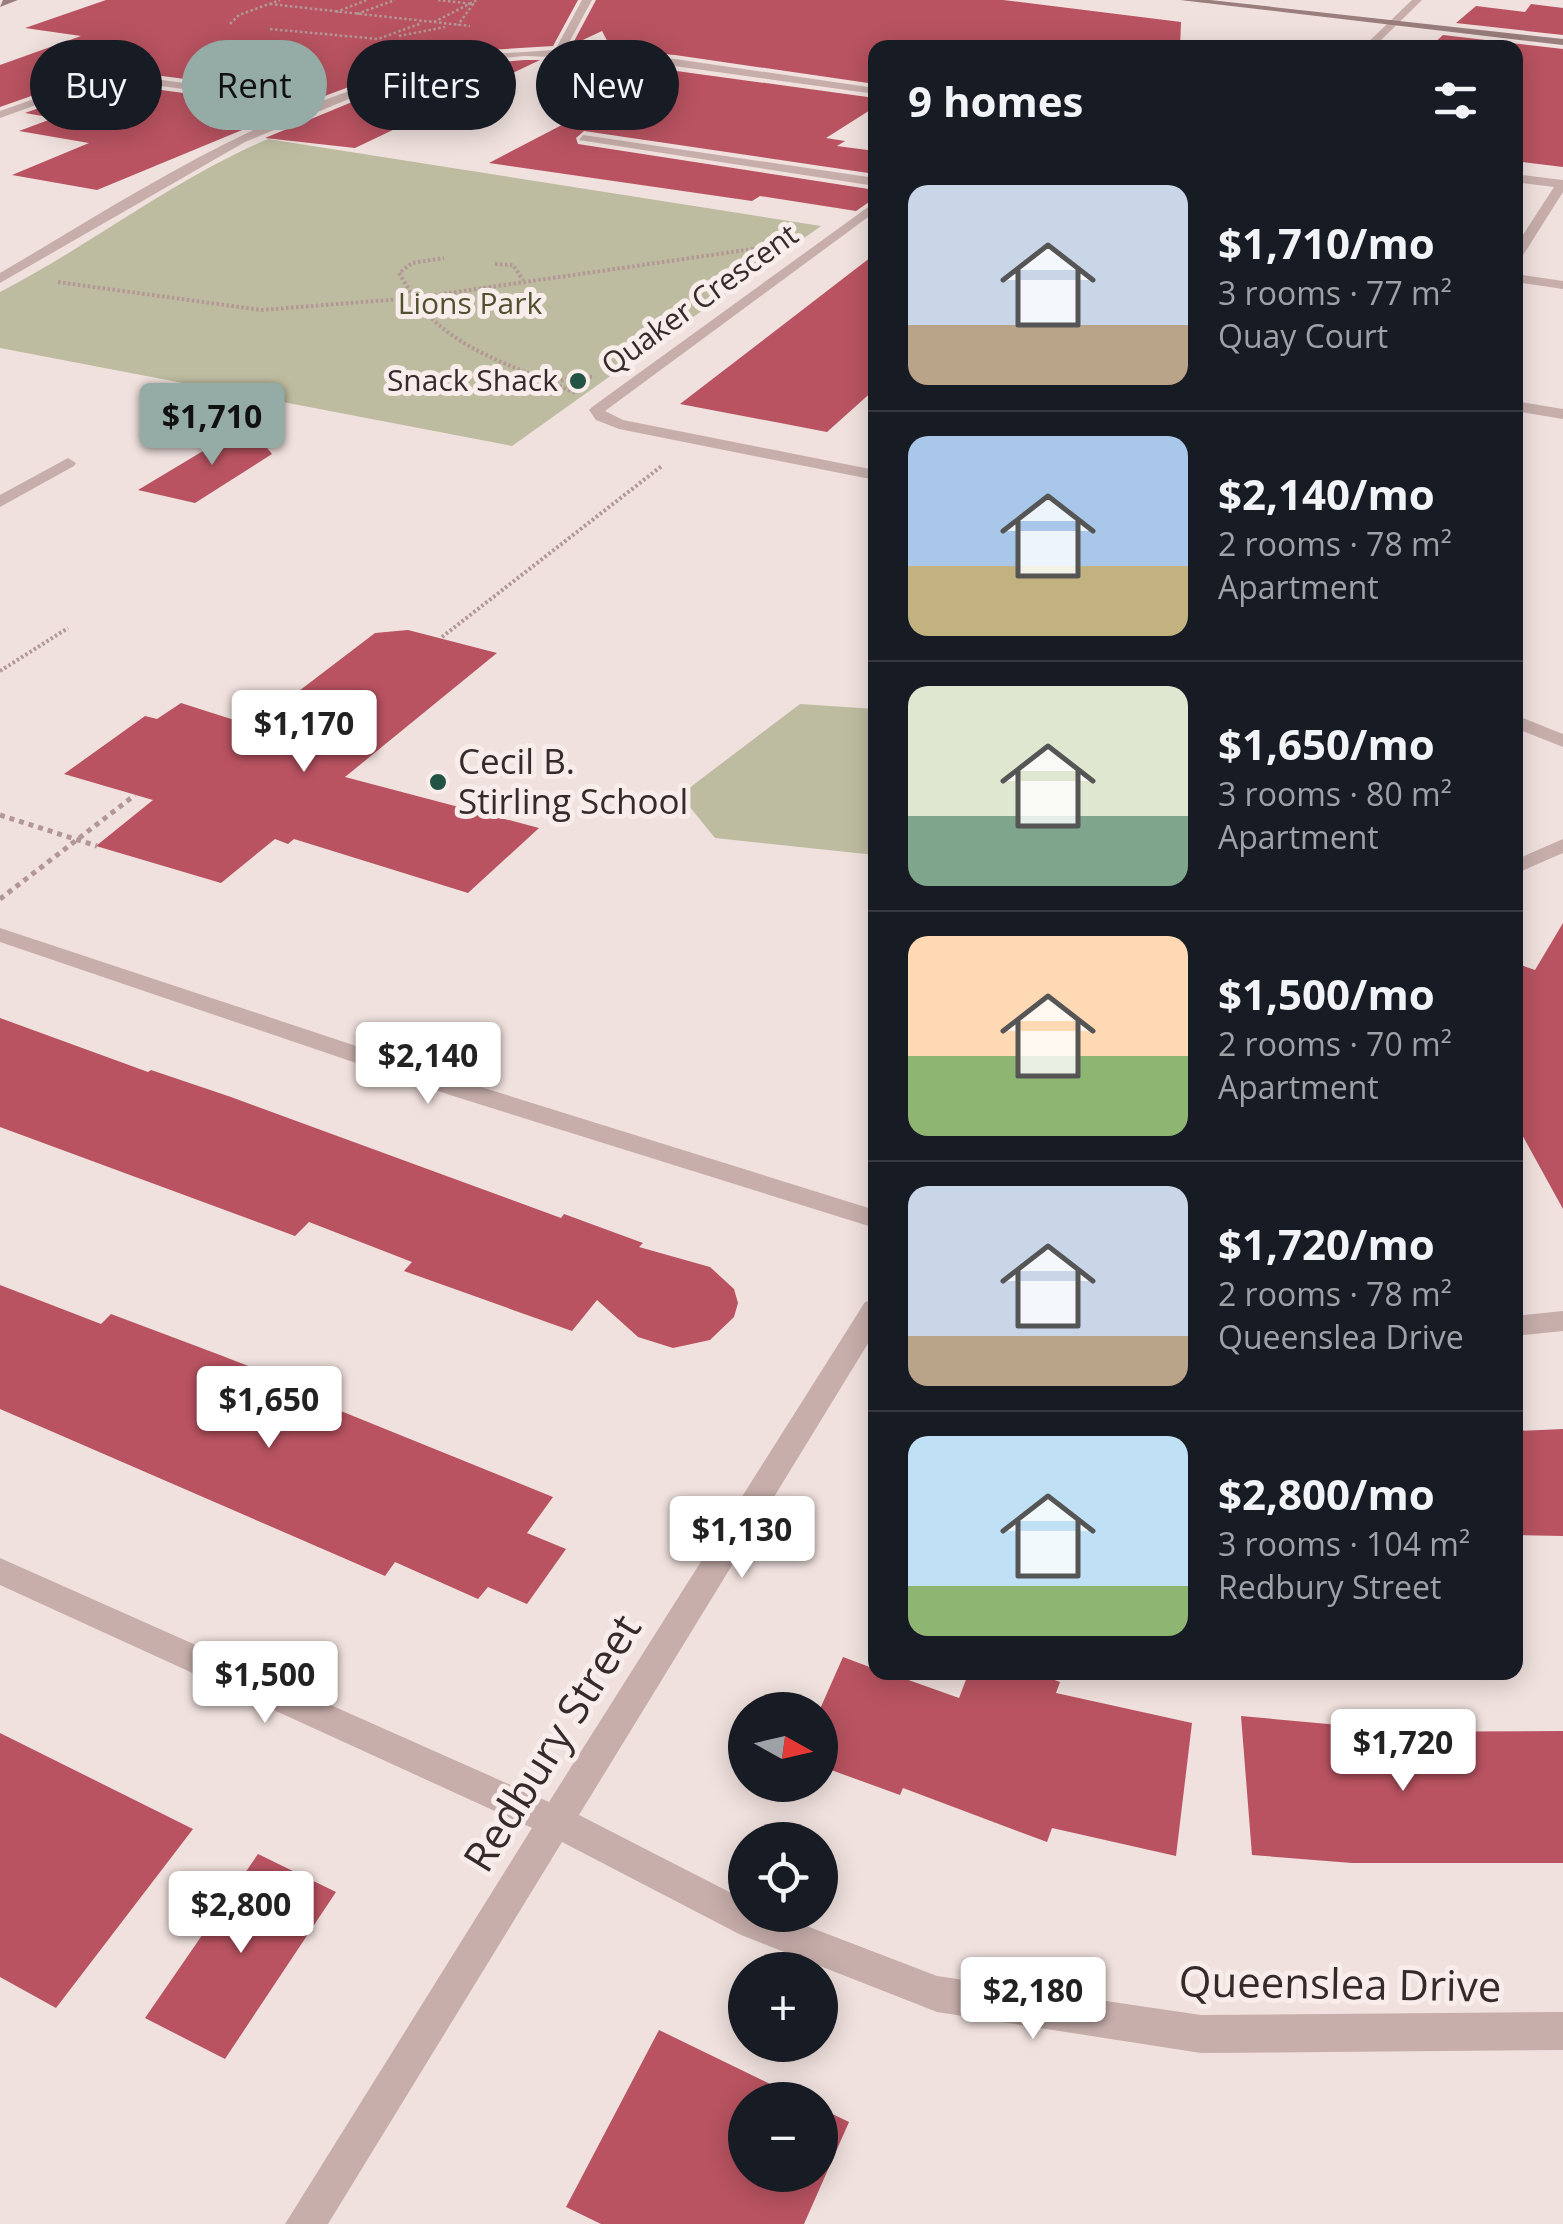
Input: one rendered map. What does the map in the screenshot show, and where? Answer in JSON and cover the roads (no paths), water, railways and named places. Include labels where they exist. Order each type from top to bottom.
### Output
[{"type":"main road","points":[[0,4],[12,0]]},
{"type":"main road","points":[[1184,0],[1563,42]]},
{"type":"street","points":[[565,40],[587,0]]},
{"type":"street","points":[[1375,40],[1417,0]]},
{"type":"street","points":[[327,101],[430,64],[475,56],[536,54]]},
{"type":"street","points":[[679,65],[868,90]]},
{"type":"street","points":[[0,114],[108,76],[182,86]]},
{"type":"street","points":[[2,277],[204,159],[265,130]]},
{"type":"street","points":[[583,138],[868,181]]},
{"type":"street","points":[[1523,179],[1562,184],[1523,245]]},
{"type":"street","name":"Quaker Crescent","points":[[868,211],[597,410],[602,417],[620,424],[868,474]]},
{"type":"street","points":[[1523,279],[1563,285]]},
{"type":"street","points":[[1523,407],[1563,414]]},
{"type":"street","points":[[0,502],[68,464]]},
{"type":"street","points":[[1523,724],[1563,741]]},
{"type":"street","points":[[1523,864],[1563,845]]},
{"type":"street","points":[[0,934],[458,1089],[868,1217]]},
{"type":"street","name":"Redbury Street","points":[[305,2224],[868,1320]]},
{"type":"street","points":[[1523,1325],[1563,1321]]},
{"type":"street","name":"Queenslea Drive","points":[[0,1571],[556,1822],[754,1923],[937,1994],[1201,2034],[1563,2031]]},
{"type":"place","name":"Snack Shack","points":[[578,381]]},
{"type":"place","name":"Cecil B. Stirling School","points":[[438,782]]},
{"type":"park label","name":"Lions Park","points":[[470,304]]}]
